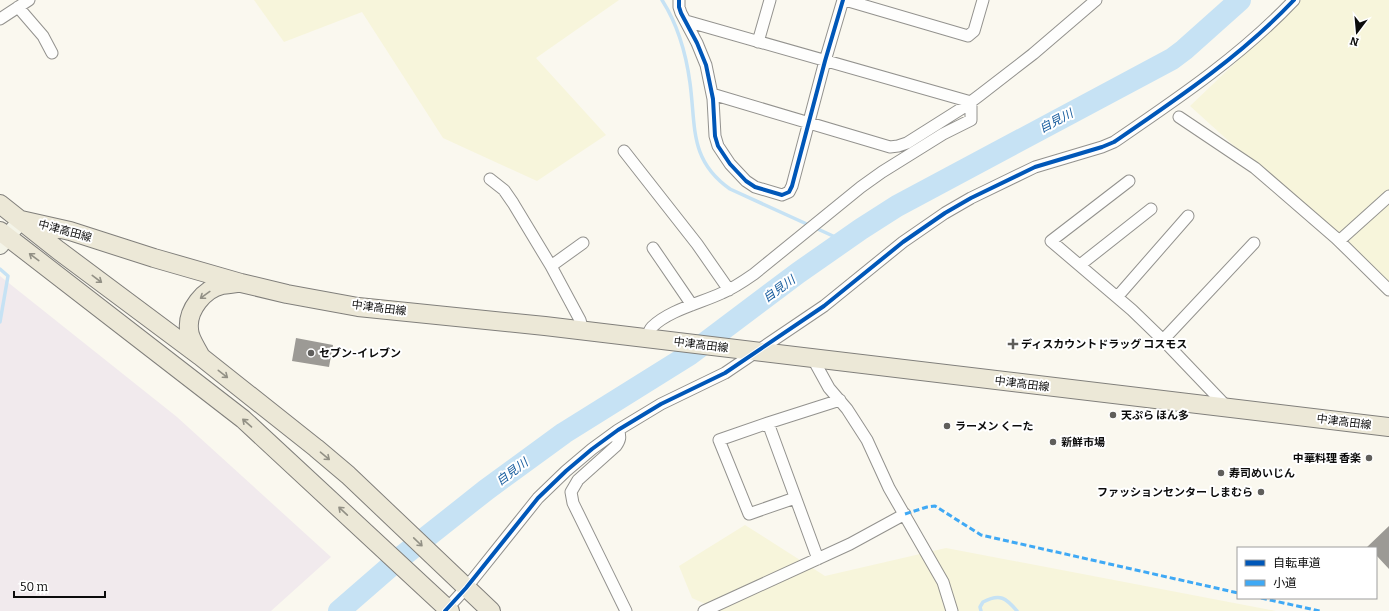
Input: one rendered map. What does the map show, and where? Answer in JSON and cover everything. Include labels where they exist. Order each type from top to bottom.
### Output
[{"type":"main road","name":"中津高田線","points":[[0,204],[58,250],[200,356],[348,475],[491,611]]},
{"type":"main road","name":"中津高田線","points":[[21,220],[70,231],[154,258],[241,283],[287,294],[358,307],[648,338],[1389,427]]},
{"type":"main road","points":[[70,231],[64,234],[59,240],[58,259],[60,265],[116,311],[144,341]]},
{"type":"main road","points":[[2,238],[144,341],[243,419],[450,611]]},
{"type":"main road","points":[[200,356],[193,342],[189,329],[191,312],[201,296],[221,285],[241,283]]},
{"type":"street","points":[[0,19],[29,0]]},
{"type":"street","points":[[679,0],[679,8],[703,55],[706,66],[712,94],[715,136],[718,146],[730,164],[746,181],[778,195],[786,194],[790,190],[825,61],[844,0],[968,36],[974,31],[983,0]]},
{"type":"street","points":[[758,42],[770,0]]},
{"type":"street","points":[[445,611],[466,588],[538,498],[566,471],[618,430],[661,404],[724,373],[748,351],[824,306],[904,242],[952,209],[971,198],[1035,167],[1114,142],[1187,92],[1218,68],[1253,39],[1294,0]]},
{"type":"street","points":[[712,94],[890,147],[898,146],[907,142],[971,102],[1010,72],[1091,1]]},
{"type":"street","points":[[18,7],[43,36],[52,53]]},
{"type":"street","points":[[686,21],[971,102]]},
{"type":"street","points":[[648,338],[650,328],[677,311],[729,290],[754,274],[861,187],[882,172],[943,134],[971,120],[971,102]]},
{"type":"street","points":[[1179,117],[1255,168],[1339,241],[1389,290]]},
{"type":"street","points":[[624,151],[697,244],[729,290]]},
{"type":"street","points":[[490,179],[504,190],[513,202],[551,266],[580,320],[583,331]]},
{"type":"street","points":[[1129,180],[1051,241],[1118,296],[1163,340],[1228,408]]},
{"type":"street","points":[[1339,241],[1389,196]]},
{"type":"street","points":[[1080,264],[1151,209]]},
{"type":"street","points":[[1118,296],[1188,216]]},
{"type":"street","points":[[2,238],[21,220]]},
{"type":"street","points":[[551,266],[583,243]]},
{"type":"street","points":[[1163,340],[1254,243]]},
{"type":"street","points":[[653,248],[692,305]]},
{"type":"street","points":[[813,359],[829,388],[840,400],[867,440],[889,488],[943,582],[952,611]]},
{"type":"street","points":[[795,498],[749,514],[719,440],[840,400]]},
{"type":"street","points":[[768,423],[818,559]]},
{"type":"street","points":[[618,430],[620,436],[616,446],[578,480],[571,492],[574,503],[626,611]]},
{"type":"street","points":[[704,611],[870,534],[905,514]]},
{"type":"shaded area","points":[[254,0],[619,0],[536,58],[606,135],[537,181],[443,138],[362,12],[284,42]]},
{"type":"shaded area","points":[[1301,0],[1389,0],[1389,286],[1190,106]]},
{"type":"shaded area","points":[[0,276],[177,417],[331,557],[271,611],[0,611]]},
{"type":"shaded area","points":[[745,525],[825,576],[946,548],[1276,611],[721,611],[692,598],[679,566]]},
{"type":"building","points":[[296,338],[333,345],[329,367],[292,361]]},
{"type":"building","points":[[1389,526],[1389,569],[1377,556],[1377,547],[1367,547]]},
{"type":"waterway","points":[[662,0],[673,19],[684,50],[690,83],[694,128],[701,154],[707,166],[717,178],[730,189],[844,241]]},
{"type":"waterway","name":"自見川","points":[[339,611],[400,558],[486,490],[564,433],[689,355],[798,273],[861,229],[897,206],[1172,59],[1240,0]]},
{"type":"waterway","points":[[0,269],[8,276],[0,322]]},
{"type":"waterway","points":[[981,611],[980,607],[983,602],[998,597],[1006,600],[1017,611]]},
{"type":"marked path","points":[[905,514],[935,506],[981,535],[1237,593]]},
{"type":"marked path","points":[[1266,599],[1320,611]]},
{"type":"cycle path","points":[[679,0],[681,13],[697,43],[706,65],[713,99],[715,136],[718,146],[730,164],[746,181],[755,187],[782,195],[789,192],[792,186],[825,61],[843,0]]},
{"type":"cycle path","points":[[445,611],[466,588],[538,498],[566,471],[618,430],[661,404],[725,373],[824,306],[903,242],[945,213],[971,198],[1035,167],[1114,142],[1208,76],[1252,40],[1294,0]]},
{"type":"place","name":"ディスカウントドラッグ コスモス","points":[[1013,344]]},
{"type":"place","name":"セブン-イレブン","points":[[311,353]]},
{"type":"place","name":"天ぷら ほん多","points":[[1113,415]]},
{"type":"place","name":"ラーメン くーた","points":[[947,426]]},
{"type":"place","name":"新鮮市場","points":[[1053,442]]},
{"type":"place","name":"中華料理 香楽","points":[[1369,458]]},
{"type":"place","name":"寿司めいじん","points":[[1221,473]]},
{"type":"place","name":"ファッションセンター しまむら","points":[[1261,492]]}]
